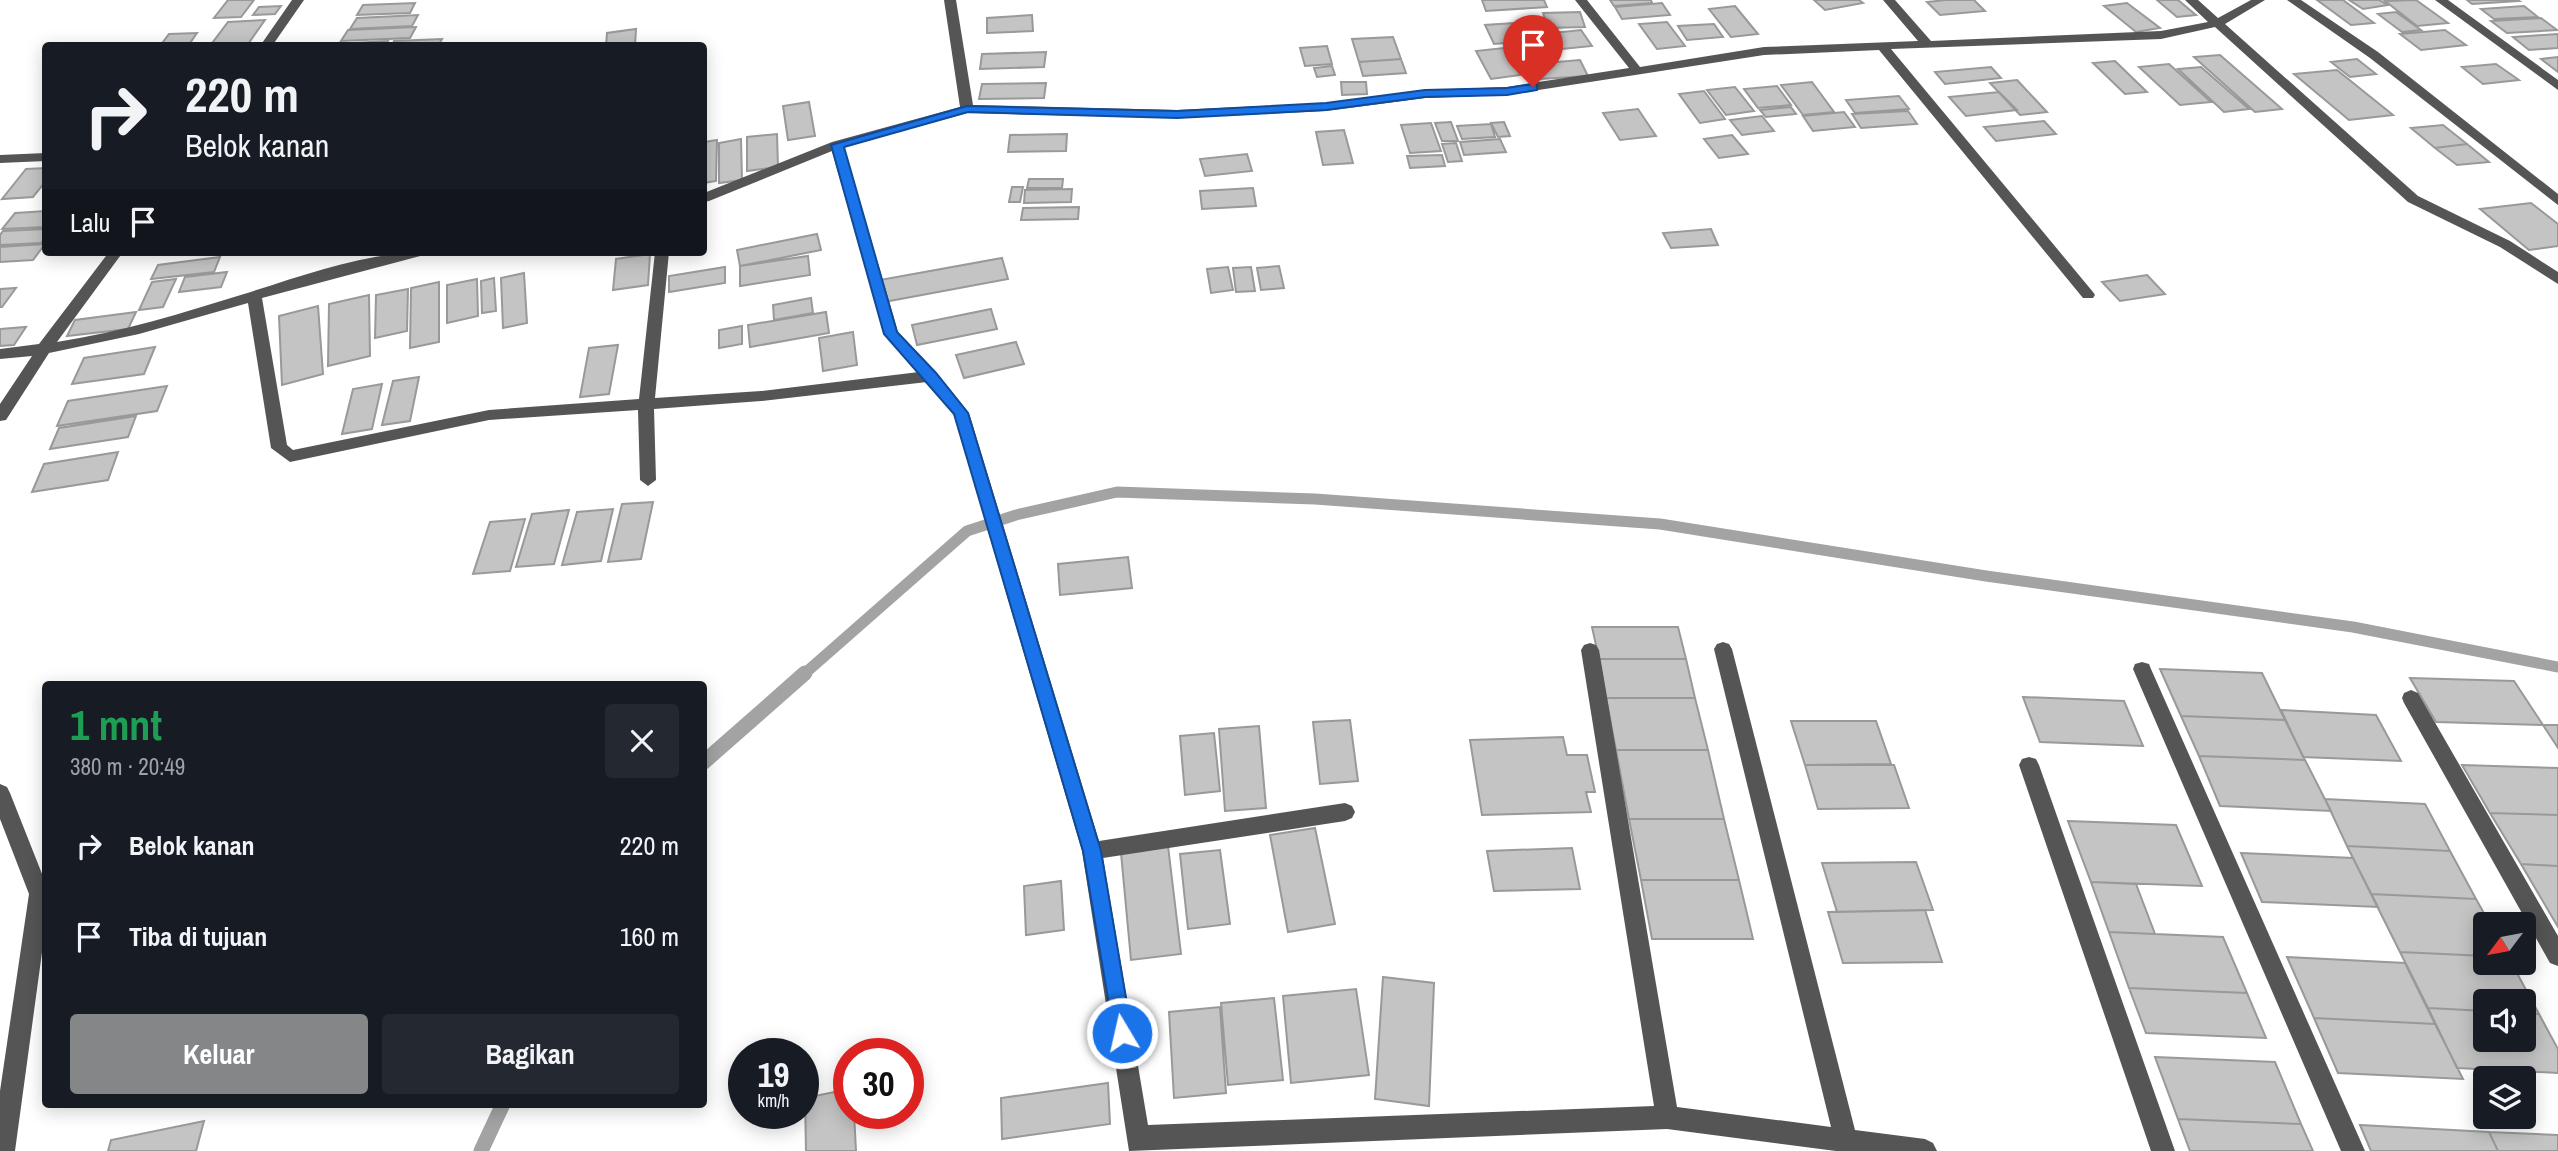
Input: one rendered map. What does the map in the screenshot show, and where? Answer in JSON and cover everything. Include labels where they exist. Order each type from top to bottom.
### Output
[{"type":"street","points":[[269,42],[298,0]]},
{"type":"street","points":[[950,0],[967,109]]},
{"type":"street","points":[[1581,0],[1637,71]]},
{"type":"street","points":[[1889,0],[1928,45]]},
{"type":"street","points":[[2191,0],[2413,199],[2505,244],[2558,279]]},
{"type":"street","points":[[707,197],[837,145],[967,109],[1177,114],[1326,107],[1425,93],[1507,91],[1764,51],[2161,35],[2219,23],[2259,0]]},
{"type":"street","points":[[2293,0],[2374,55],[2558,201]]},
{"type":"street","points":[[2441,0],[2558,86]]},
{"type":"street","points":[[1882,46],[2088,295]]},
{"type":"street","points":[[837,145],[891,334],[961,413],[1092,851],[1140,1144],[1667,1117],[1925,1151]]},
{"type":"street","points":[[0,159],[42,157]]},
{"type":"street","points":[[0,416],[43,350],[113,256]]},
{"type":"street","points":[[0,354],[43,350],[201,314],[404,256]]},
{"type":"street","points":[[649,480],[646,405],[662,256]]},
{"type":"street","points":[[254,297],[279,448],[290,456],[489,415],[761,396],[931,376]]},
{"type":"street","points":[[1723,649],[1846,1139]]},
{"type":"street","points":[[1590,650],[1667,1117]]},
{"type":"street","points":[[2142,669],[2353,1151]]},
{"type":"street","points":[[2411,698],[2558,956]]},
{"type":"street","points":[[2029,765],[2163,1151]]},
{"type":"street","points":[[0,793],[39,894],[4,1151]]},
{"type":"street","points":[[1092,851],[1345,812]]},
{"type":"building","points":[[228,0],[254,0],[241,17],[214,18]]},
{"type":"building","points":[[1482,0],[1544,0],[1547,7],[1486,11]]},
{"type":"building","points":[[1610,0],[1651,0],[1652,3],[1614,6]]},
{"type":"building","points":[[1814,0],[1859,0],[1863,3],[1825,10]]},
{"type":"building","points":[[1974,0],[1985,11],[1940,15],[1927,2]]},
{"type":"building","points":[[2157,0],[2178,0],[2196,15],[2177,17]]},
{"type":"building","points":[[2317,0],[2343,0],[2374,23],[2351,25]]},
{"type":"building","points":[[2349,0],[2379,0],[2388,5],[2363,9]]},
{"type":"building","points":[[2416,0],[2448,23],[2417,26],[2385,1]]},
{"type":"building","points":[[2467,0],[2517,0],[2519,1],[2472,4]]},
{"type":"building","points":[[415,3],[410,13],[357,15],[363,5]]},
{"type":"building","points":[[1662,3],[1670,15],[1622,19],[1615,7]]},
{"type":"building","points":[[2127,3],[2160,28],[2136,32],[2104,6]]},
{"type":"building","points":[[281,6],[275,14],[253,15],[259,7]]},
{"type":"building","points":[[1735,6],[1758,34],[1731,37],[1709,9]]},
{"type":"building","points":[[2524,6],[2538,17],[2494,19],[2481,9]]},
{"type":"building","points":[[1580,12],[1585,27],[1548,28],[1543,13]]},
{"type":"building","points":[[2396,12],[2421,30],[2402,32],[2378,14]]},
{"type":"building","points":[[418,15],[412,26],[350,29],[357,18]]},
{"type":"building","points":[[1032,15],[1033,31],[987,33],[987,18]]},
{"type":"building","points":[[2541,18],[2557,30],[2507,33],[2491,21]]},
{"type":"building","points":[[265,20],[249,42],[213,42],[228,22]]},
{"type":"building","points":[[1543,21],[1552,39],[1494,44],[1485,25]]},
{"type":"building","points":[[1667,22],[1685,46],[1657,49],[1639,24]]},
{"type":"building","points":[[1714,24],[1723,37],[1687,40],[1678,26]]},
{"type":"building","points":[[416,27],[410,38],[341,41],[348,30]]},
{"type":"building","points":[[636,29],[635,42],[606,42],[607,33]]},
{"type":"building","points":[[1581,30],[1592,46],[1562,49],[1552,33]]},
{"type":"building","points":[[2445,30],[2466,45],[2421,50],[2400,34]]},
{"type":"building","points":[[197,33],[191,42],[163,42],[169,34]]},
{"type":"building","points":[[2558,34],[2558,48],[2529,50],[2513,37]]},
{"type":"building","points":[[1393,37],[1401,59],[1359,62],[1352,39]]},
{"type":"building","points":[[442,39],[440,42],[394,41]]},
{"type":"building","points":[[1327,46],[1332,64],[1305,66],[1300,48]]},
{"type":"building","points":[[1504,48],[1520,75],[1491,79],[1476,51]]},
{"type":"building","points":[[1046,52],[1044,67],[980,69],[982,54]]},
{"type":"building","points":[[2220,55],[2282,109],[2255,112],[2194,57]]},
{"type":"building","points":[[2558,57],[2558,72],[2541,59]]},
{"type":"building","points":[[1401,59],[1406,73],[1363,76],[1359,62]]},
{"type":"building","points":[[2357,59],[2376,74],[2350,77],[2331,62]]},
{"type":"building","points":[[1580,60],[1588,76],[1540,79],[1532,64]]},
{"type":"building","points":[[2115,61],[2147,92],[2125,94],[2093,63]]},
{"type":"building","points":[[2169,64],[2211,102],[2180,105],[2139,67]]},
{"type":"building","points":[[2496,64],[2519,80],[2483,84],[2462,67]]},
{"type":"building","points":[[1332,66],[1335,75],[1317,77],[1314,68]]},
{"type":"building","points":[[1991,67],[2001,78],[1945,84],[1935,72]]},
{"type":"building","points":[[2201,67],[2249,109],[2224,112],[2178,69]]},
{"type":"building","points":[[2337,70],[2393,115],[2349,120],[2294,74]]},
{"type":"building","points":[[2017,80],[2047,112],[2020,115],[1990,83]]},
{"type":"building","points":[[1341,82],[1366,82],[1367,94],[1342,95]]},
{"type":"building","points":[[1812,82],[1834,112],[1803,115],[1781,85]]},
{"type":"building","points":[[1046,83],[1044,98],[979,99],[982,84]]},
{"type":"building","points":[[1777,86],[1791,105],[1758,108],[1744,89]]},
{"type":"building","points":[[1735,87],[1754,111],[1726,115],[1707,90]]},
{"type":"building","points":[[1704,91],[1725,119],[1700,123],[1679,94]]},
{"type":"building","points":[[1999,92],[2017,110],[1966,116],[1949,97]]},
{"type":"building","points":[[1899,96],[1909,109],[1855,113],[1846,100]]},
{"type":"building","points":[[809,102],[815,136],[788,140],[783,106]]},
{"type":"building","points":[[1791,107],[1796,114],[1766,117],[1760,110]]},
{"type":"building","points":[[1638,109],[1656,136],[1620,140],[1603,113]]},
{"type":"building","points":[[1908,111],[1917,124],[1861,128],[1852,114]]},
{"type":"building","points":[[1844,112],[1855,127],[1813,131],[1803,116]]},
{"type":"building","points":[[1762,116],[1774,131],[1742,135],[1730,120]]},
{"type":"building","points":[[2044,121],[2056,134],[1996,141],[1984,127]]},
{"type":"building","points":[[1451,122],[1458,141],[1442,141],[1435,123]]},
{"type":"building","points":[[1504,122],[1510,136],[1498,137],[1491,123]]},
{"type":"building","points":[[1431,123],[1441,151],[1410,153],[1401,125]]},
{"type":"building","points":[[1491,124],[1495,137],[1462,139],[1457,126]]},
{"type":"building","points":[[2443,125],[2467,144],[2435,148],[2411,128]]},
{"type":"building","points":[[1344,130],[1353,163],[1323,165],[1316,132]]},
{"type":"building","points":[[777,134],[778,167],[747,171],[747,137]]},
{"type":"building","points":[[1067,134],[1066,151],[1008,152],[1010,135]]},
{"type":"building","points":[[1732,135],[1748,154],[1719,158],[1704,139]]},
{"type":"building","points":[[741,139],[742,180],[719,183],[719,143]]},
{"type":"building","points":[[1500,139],[1506,152],[1464,155],[1460,142]]},
{"type":"building","points":[[717,140],[716,181],[707,182],[707,142]]},
{"type":"building","points":[[1456,143],[1462,161],[1448,162],[1442,144]]},
{"type":"building","points":[[2467,144],[2489,162],[2457,165],[2435,148]]},
{"type":"building","points":[[1247,154],[1252,171],[1205,176],[1200,159]]},
{"type":"building","points":[[1442,155],[1445,166],[1410,168],[1407,156]]},
{"type":"building","points":[[42,168],[42,186],[33,197],[2,199],[26,169]]},
{"type":"building","points":[[1029,179],[1063,179],[1062,188],[1027,188]]},
{"type":"building","points":[[1012,187],[1023,187],[1020,202],[1009,202]]},
{"type":"building","points":[[1253,188],[1256,206],[1202,209],[1200,191]]},
{"type":"building","points":[[1072,189],[1071,202],[1024,203],[1025,190]]},
{"type":"building","points":[[2531,203],[2558,224],[2558,246],[2529,250],[2480,209]]},
{"type":"building","points":[[1079,207],[1078,219],[1021,220],[1023,208]]},
{"type":"building","points":[[42,211],[42,227],[2,229],[15,213]]},
{"type":"building","points":[[42,229],[42,242],[0,245],[3,231]]},
{"type":"building","points":[[1711,229],[1718,245],[1671,248],[1663,233]]},
{"type":"building","points":[[817,234],[821,250],[740,266],[737,250]]},
{"type":"building","points":[[42,244],[33,260],[0,262],[0,247]]},
{"type":"building","points":[[650,256],[648,285],[613,290],[616,259]]},
{"type":"building","points":[[808,256],[810,275],[740,286],[740,266]]},
{"type":"building","points":[[220,257],[214,272],[151,279],[158,265]]},
{"type":"building","points":[[1002,258],[1008,279],[884,302],[880,280]]},
{"type":"building","points":[[1279,266],[1284,288],[1261,290],[1257,268]]},
{"type":"building","points":[[725,267],[725,283],[669,292],[669,276]]},
{"type":"building","points":[[1228,267],[1233,290],[1211,293],[1207,269]]},
{"type":"building","points":[[1251,267],[1255,291],[1236,292],[1233,268]]},
{"type":"building","points":[[227,272],[221,287],[179,292],[185,277]]},
{"type":"building","points":[[524,273],[527,323],[503,328],[501,278]]},
{"type":"building","points":[[2147,275],[2165,294],[2120,301],[2102,282]]},
{"type":"building","points":[[494,278],[496,311],[482,313],[481,281]]},
{"type":"building","points":[[176,279],[163,307],[139,310],[152,282]]},
{"type":"building","points":[[477,279],[478,316],[447,323],[447,285]]},
{"type":"building","points":[[439,282],[439,342],[410,348],[411,288]]},
{"type":"building","points":[[16,288],[2,307],[0,307],[0,289]]},
{"type":"building","points":[[408,289],[407,331],[375,338],[376,295]]},
{"type":"building","points":[[369,295],[370,356],[328,366],[329,304]]},
{"type":"building","points":[[811,298],[813,313],[774,320],[773,305]]},
{"type":"building","points":[[318,306],[323,374],[282,385],[279,316]]},
{"type":"building","points":[[991,309],[997,329],[917,345],[912,325]]},
{"type":"building","points":[[136,312],[128,329],[67,336],[75,320]]},
{"type":"building","points":[[826,312],[829,333],[750,347],[748,325]]},
{"type":"building","points":[[742,326],[742,344],[719,348],[719,330]]},
{"type":"building","points":[[26,327],[14,345],[0,346],[0,329]]},
{"type":"building","points":[[853,332],[857,365],[823,371],[819,338]]},
{"type":"building","points":[[1016,342],[1024,364],[964,378],[956,355]]},
{"type":"building","points":[[618,345],[609,394],[580,397],[589,348]]},
{"type":"building","points":[[155,347],[144,374],[72,384],[84,358]]},
{"type":"building","points":[[419,377],[410,421],[382,425],[393,381]]},
{"type":"building","points":[[382,384],[372,429],[342,434],[353,389]]},
{"type":"building","points":[[167,386],[157,411],[57,426],[68,401]]},
{"type":"building","points":[[136,416],[128,437],[50,449],[59,428]]},
{"type":"building","points":[[118,452],[108,480],[32,492],[44,464]]},
{"type":"building","points":[[653,502],[641,559],[608,562],[622,504]]},
{"type":"building","points":[[613,509],[601,561],[562,565],[577,512]]},
{"type":"building","points":[[569,510],[554,564],[516,567],[532,514]]},
{"type":"building","points":[[525,519],[510,571],[473,574],[490,522]]},
{"type":"building","points":[[1128,557],[1132,588],[1060,595],[1058,564]]},
{"type":"building","points":[[1592,627],[1678,627],[1686,659],[1599,659]]},
{"type":"building","points":[[1599,659],[1686,659],[1695,698],[1606,698]]},
{"type":"building","points":[[2160,669],[2262,673],[2285,720],[2181,716]]},
{"type":"building","points":[[2410,678],[2514,681],[2543,725],[2436,722]]},
{"type":"building","points":[[2023,697],[2124,701],[2143,746],[2040,742]]},
{"type":"building","points":[[1606,698],[1695,698],[1708,750],[1616,750]]},
{"type":"building","points":[[2281,710],[2376,715],[2401,761],[2303,757]]},
{"type":"building","points":[[2181,716],[2285,720],[2305,760],[2199,756]]},
{"type":"building","points":[[1350,720],[1358,781],[1320,784],[1313,722]]},
{"type":"building","points":[[1791,721],[1876,721],[1891,764],[1805,765]]},
{"type":"building","points":[[2543,725],[2558,725],[2558,748]]},
{"type":"building","points":[[1259,726],[1266,808],[1225,811],[1219,729]]},
{"type":"building","points":[[1214,733],[1220,791],[1185,795],[1180,736]]},
{"type":"building","points":[[1563,737],[1567,755],[1587,755],[1595,792],[1586,792],[1591,812],[1482,815],[1470,740]]},
{"type":"building","points":[[1616,750],[1708,750],[1724,819],[1629,819]]},
{"type":"building","points":[[2199,756],[2305,760],[2331,811],[2220,806]]},
{"type":"building","points":[[1805,765],[1894,765],[1909,808],[1818,809]]},
{"type":"building","points":[[2462,765],[2558,768],[2558,815],[2490,813]]},
{"type":"building","points":[[2325,799],[2425,804],[2450,851],[2347,846]]},
{"type":"building","points":[[2490,813],[2558,815],[2558,866],[2521,864]]},
{"type":"building","points":[[1629,819],[1724,819],[1739,880],[1641,880]]},
{"type":"building","points":[[2068,821],[2176,825],[2202,886],[2091,882]]},
{"type":"building","points":[[1315,828],[1335,924],[1288,932],[1270,835]]},
{"type":"building","points":[[1168,846],[1181,954],[1131,960],[1121,853]]},
{"type":"building","points":[[2347,846],[2450,851],[2476,899],[2371,894]]},
{"type":"building","points":[[1572,848],[1580,889],[1494,891],[1487,851]]},
{"type":"building","points":[[1220,850],[1230,924],[1188,929],[1180,854]]},
{"type":"building","points":[[2241,853],[2353,858],[2378,907],[2262,902]]},
{"type":"building","points":[[1916,862],[1933,910],[1837,912],[1822,863]]},
{"type":"building","points":[[2521,864],[2558,866],[2558,927]]},
{"type":"building","points":[[1641,880],[1739,880],[1753,939],[1652,939]]},
{"type":"building","points":[[1061,881],[1064,930],[1026,935],[1024,886]]},
{"type":"building","points":[[2091,882],[2136,884],[2155,934],[2109,932]]},
{"type":"building","points":[[2371,894],[2476,899],[2483,912],[2473,912],[2473,955],[2400,952]]},
{"type":"building","points":[[1925,910],[1942,962],[1843,963],[1828,912]]},
{"type":"building","points":[[2109,932],[2223,937],[2247,993],[2129,988]]},
{"type":"building","points":[[2400,952],[2473,955],[2473,975],[2518,975],[2526,989],[2473,989],[2473,1010],[2428,1008]]},
{"type":"building","points":[[2287,957],[2405,963],[2435,1024],[2314,1018]]},
{"type":"building","points":[[1383,977],[1434,983],[1429,1106],[1375,1099]]},
{"type":"building","points":[[2129,988],[2247,993],[2266,1038],[2146,1033]]},
{"type":"building","points":[[1356,989],[1369,1075],[1291,1083],[1283,996]]},
{"type":"building","points":[[1274,998],[1283,1080],[1228,1085],[1221,1003]]},
{"type":"building","points":[[1220,1007],[1226,1093],[1174,1098],[1169,1012]]},
{"type":"building","points":[[2428,1008],[2473,1010],[2473,1052],[2536,1052],[2536,1014],[2539,1014],[2558,1049],[2558,1073],[2536,1072],[2536,1066],[2457,1068]]},
{"type":"building","points":[[2314,1018],[2435,1024],[2463,1079],[2338,1073]]},
{"type":"building","points":[[2155,1057],[2275,1062],[2301,1124],[2178,1119]]},
{"type":"building","points":[[1108,1083],[1110,1124],[1002,1139],[1001,1098]]},
{"type":"building","points":[[833,1092],[833,1129],[855,1129],[856,1151],[806,1151],[806,1129],[819,1129],[819,1095]]},
{"type":"building","points":[[2178,1119],[2301,1124],[2313,1151],[2190,1151]]},
{"type":"building","points":[[204,1121],[196,1151],[108,1151],[111,1140]]},
{"type":"building","points":[[2360,1125],[2489,1132],[2498,1151],[2371,1151]]},
{"type":"building","points":[[2489,1132],[2558,1135],[2558,1151],[2498,1151]]},
{"type":"waterway","points":[[803,675],[967,531],[1016,515],[1117,492],[1315,499],[1660,524],[1986,576],[2353,627],[2558,667]]},
{"type":"waterway","points":[[707,759],[805,673]]},
{"type":"waterway","points":[[481,1151],[501,1108]]},
{"type":"route","points":[[1122,1033],[1092,851],[961,413],[891,334],[837,145],[967,109],[1177,114],[1326,107],[1425,93],[1507,91],[1533,87]]}]
